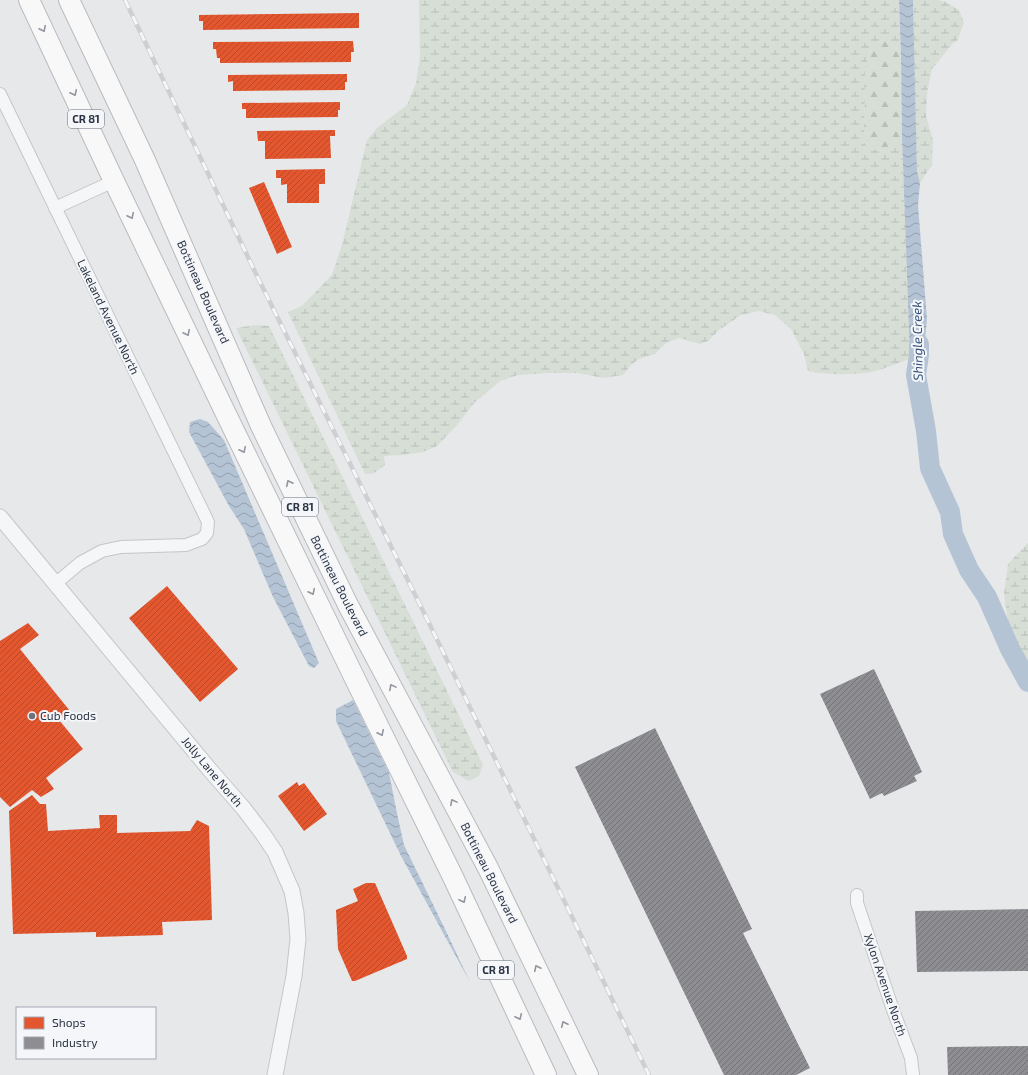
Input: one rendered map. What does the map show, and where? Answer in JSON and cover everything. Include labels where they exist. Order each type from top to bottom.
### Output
[{"type":"highway","name":"CR 81","points":[[29,0],[358,686],[452,875],[546,1075]]},
{"type":"highway","name":"Bottineau Boulevard","points":[[69,0],[144,158],[261,426],[330,569],[488,868],[588,1075]]},
{"type":"street","name":"Lakeland Avenue North","points":[[0,94],[208,522],[207,533],[202,539],[186,546],[121,547],[102,551],[80,563],[55,584]]},
{"type":"street","points":[[55,208],[114,180]]},
{"type":"street","name":"Jolly Lane North","points":[[0,517],[244,809],[275,852],[292,891],[296,913],[298,939],[294,976],[275,1075]]},
{"type":"street","name":"Xylon Avenue North","points":[[857,894],[857,902],[893,1010],[911,1058],[913,1075]]},
{"type":"green space","points":[[419,0],[899,0],[901,56],[893,44],[882,40],[872,46],[865,68],[864,145],[880,152],[902,137],[910,359],[871,372],[863,373],[831,374],[808,371],[804,354],[791,329],[775,315],[759,311],[741,315],[719,330],[708,341],[700,344],[679,338],[666,343],[655,354],[639,359],[631,365],[623,375],[603,378],[579,373],[548,373],[518,375],[500,381],[474,403],[457,425],[437,446],[423,452],[384,456],[385,465],[374,473],[365,474],[288,312],[302,306],[332,275],[342,245],[367,140],[377,128],[407,105],[416,83],[420,57]]},
{"type":"green space","points":[[913,0],[938,0],[946,2],[959,10],[964,23],[957,41],[953,43],[932,69],[927,93],[926,116],[933,140],[932,165],[920,183],[917,171]]},
{"type":"green space","points":[[882,40],[893,44],[901,56],[902,137],[880,152],[864,145],[865,68],[872,46]]},
{"type":"green space","points":[[256,325],[269,326],[483,765],[479,776],[469,781],[453,772],[236,328]]},
{"type":"green space","points":[[1028,543],[1028,668],[1008,622],[1004,593],[1008,564]]},
{"type":"water","points":[[899,0],[913,0],[917,171],[920,183],[918,205],[927,319],[925,360],[913,375],[910,359]]},
{"type":"water","points":[[200,419],[208,422],[224,440],[319,663],[314,668],[309,666],[273,597],[244,529],[229,506],[189,432],[190,422]]},
{"type":"water","points":[[353,700],[389,773],[404,845],[470,982],[401,856],[336,721],[336,709]]},
{"type":"building: Shops","points":[[359,13],[359,28],[203,30],[203,21],[199,21],[199,15]]},
{"type":"building: Shops","points":[[353,41],[354,52],[351,52],[351,62],[220,63],[220,58],[217,58],[216,49],[213,49],[213,42]]},
{"type":"building: Shops","points":[[347,74],[345,90],[233,91],[233,81],[228,82],[228,75]]},
{"type":"building: Shops","points":[[340,102],[338,117],[246,118],[246,109],[242,109],[242,103]]},
{"type":"building: Shops","points":[[335,130],[335,136],[330,136],[331,158],[265,159],[265,141],[258,141],[257,131]]},
{"type":"building: Shops","points":[[325,169],[325,184],[319,184],[319,203],[287,203],[287,184],[281,185],[281,178],[276,178],[276,170]]},
{"type":"building: Shops","points":[[264,182],[292,247],[277,254],[249,188]]},
{"type":"building: Shops","points":[[167,586],[238,669],[200,702],[129,618]]},
{"type":"building: Shops","name":"Cub Foods","points":[[28,623],[39,635],[20,649],[70,711],[59,720],[83,749],[46,778],[54,789],[41,797],[32,790],[10,807],[0,797],[0,641]]},
{"type":"building: Shops","points":[[297,782],[299,786],[304,783],[327,814],[304,831],[278,796]]},
{"type":"building: Shops","points":[[32,795],[40,804],[46,804],[48,831],[100,828],[99,815],[117,815],[117,833],[190,831],[197,820],[209,826],[212,920],[162,922],[163,935],[96,937],[96,932],[13,934],[9,811]]},
{"type":"building: Shops","points":[[366,883],[375,883],[407,959],[352,981],[338,949],[336,910],[358,901],[353,889]]},
{"type":"building: Industry","points":[[874,669],[922,772],[914,776],[917,781],[884,796],[882,793],[870,799],[820,694]]},
{"type":"building: Industry","points":[[655,728],[752,929],[743,933],[810,1068],[796,1075],[724,1075],[575,767]]},
{"type":"building: Industry","points":[[1028,909],[1028,971],[917,972],[915,911]]},
{"type":"building: Industry","points":[[1028,1046],[1028,1075],[948,1075],[947,1047]]},
{"type":"waterway","name":"Shingle Creek","points":[[919,344],[916,375],[926,431],[930,468],[950,512],[953,534],[969,570],[987,597],[1010,649],[1028,682]]},
{"type":"railway","points":[[125,0],[258,278],[428,621],[649,1075]]},
{"type":"place","name":"Cub Foods","points":[[32,716]]}]
